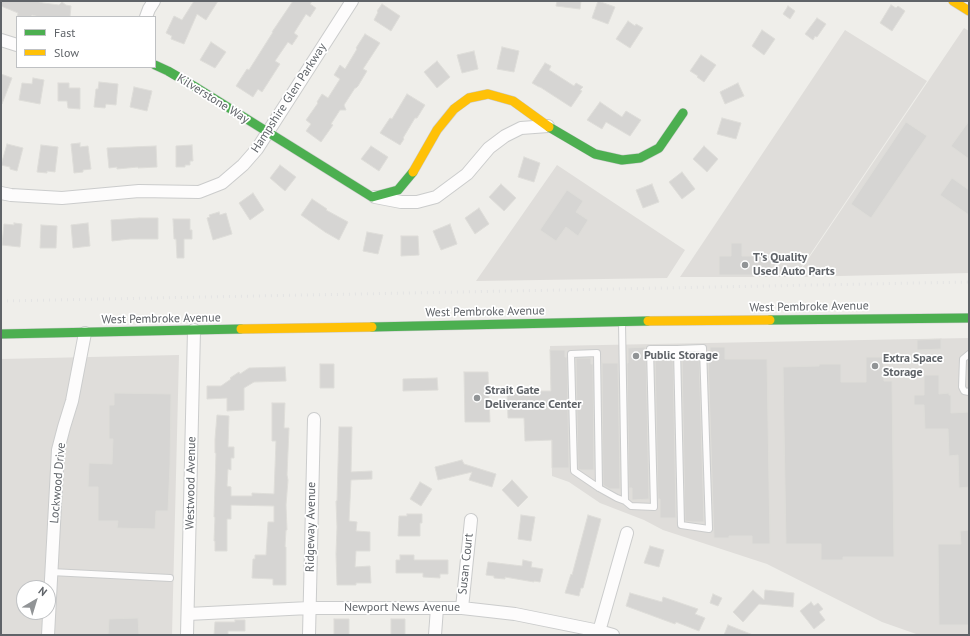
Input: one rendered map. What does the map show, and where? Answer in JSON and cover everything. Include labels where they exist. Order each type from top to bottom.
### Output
[{"type":"main road","points":[[953,1],[969,11]]},
{"type":"main road","name":"Kilverstone Way","points":[[156,65],[168,70],[372,197]]},
{"type":"main road","points":[[372,197],[398,190],[413,172],[438,130],[454,109],[469,98],[488,94],[513,101],[548,126],[595,154],[622,160],[640,158],[659,148],[683,113]]},
{"type":"main road","name":"West Pembroke Avenue","points":[[1,334],[622,322],[969,318]]},
{"type":"street","points":[[146,16],[154,1]]},
{"type":"street","name":"Hampshire Glen Parkway","points":[[1,193],[62,198],[139,191],[199,192],[222,183],[243,165],[257,149],[352,1]]},
{"type":"street","points":[[1,40],[16,45]]},
{"type":"street","name":"Kilverstone Way","points":[[372,197],[401,202],[417,202],[436,197],[466,174],[489,148],[505,136],[521,128],[548,126]]},
{"type":"street","name":"Westwood Avenue","points":[[187,635],[194,330]]},
{"type":"street","name":"Lockwood Drive","points":[[48,635],[58,450],[72,401],[85,333]]},
{"type":"street","name":"Ridgeway Avenue","points":[[309,635],[314,419]]},
{"type":"street","name":"Susan Court","points":[[462,608],[471,520]]},
{"type":"street","points":[[599,633],[627,532]]},
{"type":"street","name":"Newport News Avenue","points":[[188,614],[309,608],[462,608],[515,614],[613,635]]},
{"type":"street","points":[[435,635],[436,608]]},
{"type":"lane","points":[[622,322],[625,500]]},
{"type":"lane","points":[[599,488],[597,353],[571,354],[574,470],[599,488],[617,498],[625,500],[631,506],[654,507],[650,349],[703,348],[709,529],[681,525],[677,349]]},
{"type":"lane","points":[[969,354],[963,359],[962,387],[964,391],[969,392]]},
{"type":"lane","points":[[52,572],[170,578]]},
{"type":"shaded area","points":[[964,28],[969,31],[969,273],[796,277]]},
{"type":"shaded area","points":[[845,30],[927,81],[795,277],[680,277]]},
{"type":"shaded area","points":[[557,165],[685,250],[667,278],[476,281]]},
{"type":"shaded area","points":[[969,338],[969,635],[919,635],[882,622],[767,564],[663,530],[644,520],[600,503],[569,482],[552,476],[550,346]]},
{"type":"shaded area","points":[[179,355],[172,635],[1,635],[1,359]]},
{"type":"building","points":[[1,1],[36,1],[59,5],[62,2],[71,6],[70,16],[17,16],[18,13],[1,6]]},
{"type":"building","points":[[194,1],[218,1],[206,20],[197,14],[184,44],[171,39],[172,36],[166,33],[174,16],[182,20]]},
{"type":"building","points":[[293,1],[312,1],[310,4],[316,8],[310,17],[306,14],[294,33],[298,36],[292,45],[288,42],[275,61],[280,64],[262,92],[258,89],[253,97],[236,86],[247,69],[249,70]]},
{"type":"building","points":[[557,1],[581,1],[580,9],[556,6]]},
{"type":"building","points":[[598,1],[615,7],[608,24],[592,18]]},
{"type":"building","points":[[382,4],[400,16],[391,31],[374,20],[378,12],[377,11]]},
{"type":"building","points":[[891,5],[896,8],[898,6],[905,11],[892,31],[880,23]]},
{"type":"building","points":[[788,6],[795,11],[790,19],[783,14]]},
{"type":"building","points":[[817,18],[826,24],[817,37],[815,36],[813,40],[805,34]]},
{"type":"building","points":[[628,21],[635,26],[636,24],[643,28],[630,48],[616,39]]},
{"type":"building","points":[[762,30],[775,39],[764,55],[752,46]]},
{"type":"building","points":[[365,34],[380,43],[363,69],[367,71],[344,105],[346,110],[340,110],[331,124],[333,125],[321,142],[306,131],[311,124],[306,120],[318,103],[317,102],[322,94],[328,98],[340,79],[334,75],[340,65],[345,69]]},
{"type":"building","points":[[211,42],[226,52],[215,68],[200,60]]},
{"type":"building","points":[[502,47],[519,51],[514,72],[497,69]]},
{"type":"building","points":[[474,51],[478,69],[462,73],[457,55]]},
{"type":"building","points":[[701,55],[716,65],[704,82],[690,71]]},
{"type":"building","points":[[437,61],[450,77],[437,88],[424,72]]},
{"type":"building","points":[[545,63],[551,66],[549,70],[574,86],[576,83],[583,87],[580,90],[582,91],[571,107],[532,83]]},
{"type":"building","points":[[1,74],[12,78],[2,104],[1,104]]},
{"type":"building","points":[[33,78],[44,80],[40,104],[19,100],[22,83],[32,84]]},
{"type":"building","points":[[99,82],[118,84],[116,105],[106,104],[105,108],[94,107],[96,89],[98,89]]},
{"type":"building","points":[[58,83],[69,83],[69,88],[80,88],[80,109],[68,108],[67,101],[58,101]]},
{"type":"building","points":[[738,83],[744,96],[725,104],[720,92]]},
{"type":"building","points":[[134,87],[152,91],[147,111],[130,107]]},
{"type":"building","points":[[407,94],[425,105],[417,118],[415,118],[400,145],[380,133],[390,118],[392,119]]},
{"type":"building","points":[[600,102],[622,117],[626,111],[641,120],[630,136],[606,122],[602,129],[587,120]]},
{"type":"building","points":[[722,118],[741,123],[736,139],[717,134]]},
{"type":"building","points":[[969,121],[969,159],[951,146]]},
{"type":"building","points":[[906,122],[927,136],[871,218],[851,204]]},
{"type":"building","points":[[80,143],[80,147],[88,146],[91,169],[74,173],[71,144]]},
{"type":"building","points":[[7,144],[23,148],[17,171],[10,169],[10,167],[1,165]]},
{"type":"building","points":[[41,145],[58,147],[55,172],[37,172]]},
{"type":"building","points":[[192,145],[193,161],[190,161],[190,165],[185,165],[185,167],[176,167],[176,146]]},
{"type":"building","points":[[156,146],[157,167],[109,168],[107,148]]},
{"type":"building","points":[[371,146],[388,157],[379,171],[361,159]]},
{"type":"building","points":[[704,146],[718,159],[707,172],[693,159]]},
{"type":"building","points":[[524,157],[540,163],[534,182],[518,177]]},
{"type":"building","points":[[280,165],[296,177],[285,191],[270,178]]},
{"type":"building","points":[[682,172],[695,189],[682,199],[669,182]]},
{"type":"building","points":[[952,178],[969,190],[969,215],[940,195]]},
{"type":"building","points":[[501,184],[516,198],[504,211],[489,197]]},
{"type":"building","points":[[652,184],[659,202],[643,208],[636,190]]},
{"type":"building","points":[[567,190],[583,201],[576,212],[588,220],[578,236],[566,227],[556,241],[540,230]]},
{"type":"building","points":[[253,193],[264,210],[250,220],[239,203]]},
{"type":"building","points":[[312,199],[327,209],[326,210],[348,222],[339,240],[301,215]]},
{"type":"building","points":[[479,208],[489,224],[475,234],[465,218]]},
{"type":"building","points":[[219,212],[220,215],[226,213],[232,234],[213,240],[207,218],[210,217],[209,215]]},
{"type":"building","points":[[158,218],[158,239],[130,239],[112,241],[111,220]]},
{"type":"building","points":[[173,219],[190,219],[192,239],[184,239],[184,258],[177,258]]},
{"type":"building","points":[[14,223],[22,224],[20,247],[2,245],[4,224],[14,225]]},
{"type":"building","points":[[88,223],[90,246],[73,248],[71,225]]},
{"type":"building","points":[[450,224],[457,244],[441,250],[433,231]]},
{"type":"building","points":[[41,225],[57,226],[56,248],[40,248]]},
{"type":"building","points":[[367,232],[383,235],[378,254],[363,251]]},
{"type":"building","points":[[401,236],[418,236],[419,255],[401,256]]},
{"type":"building","name":"T's Quality Used Auto Parts","points":[[731,243],[742,243],[742,256],[771,256],[771,275],[719,275],[719,256],[731,256]]},
{"type":"building","points":[[941,339],[941,349],[917,350],[917,340]]},
{"type":"building","points":[[645,347],[649,499],[632,500],[632,488],[629,488],[628,348]]},
{"type":"building","points":[[710,347],[725,347],[725,359],[767,359],[770,544],[752,544],[752,536],[729,536],[729,538],[714,538],[708,354],[710,354]]},
{"type":"building","points":[[550,350],[565,350],[565,357],[567,357],[569,468],[552,468],[552,440],[525,441],[524,418],[508,418],[507,391],[551,391]]},
{"type":"building","points":[[699,354],[704,522],[693,522],[685,521],[682,355]]},
{"type":"building","points":[[655,355],[673,355],[676,518],[660,518],[660,499],[658,499]]},
{"type":"building","points":[[866,357],[883,357],[884,381],[892,381],[894,557],[843,557],[843,560],[821,560],[821,544],[786,544],[783,367],[841,364],[841,382],[866,382]]},
{"type":"building","points":[[576,358],[591,358],[591,364],[593,364],[594,470],[578,469]]},
{"type":"building","points":[[602,363],[618,363],[620,489],[610,489],[603,485]]},
{"type":"building","points":[[320,364],[334,364],[334,388],[320,388]]},
{"type":"building","points":[[285,367],[286,381],[254,382],[244,388],[244,410],[227,411],[227,398],[207,399],[207,386],[221,386],[239,372],[240,374],[249,368]]},
{"type":"building","name":"Strait Gate Deliverance Center","points":[[464,372],[488,372],[490,422],[465,422]]},
{"type":"building","points":[[924,375],[939,375],[939,394],[949,393],[949,395],[951,395],[951,413],[969,412],[969,487],[959,488],[958,455],[949,456],[948,429],[925,429],[924,405],[914,405],[914,395],[924,395]]},
{"type":"building","points":[[437,378],[438,390],[403,391],[403,379]]},
{"type":"building","points":[[114,393],[171,394],[168,511],[156,511],[155,529],[117,528],[118,521],[98,521],[98,487],[88,487],[89,463],[112,464],[113,439],[109,439],[109,405],[114,405]]},
{"type":"building","points":[[272,403],[285,403],[284,428],[289,428],[286,505],[287,530],[285,547],[286,585],[273,585],[273,579],[252,578],[253,559],[255,559],[255,555],[266,555],[268,522],[274,522],[274,506],[231,505],[231,519],[227,519],[227,551],[215,551],[214,541],[215,439],[217,415],[229,416],[228,447],[234,447],[234,458],[231,458],[231,470],[228,469],[227,486],[231,487],[231,496],[252,496],[252,493],[274,494],[276,441],[272,441]]},
{"type":"building","points":[[339,427],[352,427],[351,472],[372,471],[372,479],[351,480],[349,521],[357,522],[356,531],[370,532],[370,551],[356,551],[355,567],[370,566],[371,583],[337,585],[336,501]]},
{"type":"building","points":[[462,460],[464,464],[496,474],[492,487],[469,480],[472,472],[438,480],[435,467]]},
{"type":"building","points":[[512,480],[528,497],[518,507],[502,490]]},
{"type":"building","points":[[420,482],[432,489],[421,506],[410,499]]},
{"type":"building","points":[[407,514],[422,514],[420,536],[398,536],[399,516],[407,516]]},
{"type":"building","points":[[521,515],[535,517],[531,541],[518,539]]},
{"type":"building","points":[[588,515],[601,519],[583,588],[581,588],[579,596],[565,593],[571,574],[572,575]]},
{"type":"building","points":[[969,530],[969,625],[939,625],[938,544],[961,544],[960,531]]},
{"type":"building","points":[[650,546],[664,550],[659,567],[644,563]]},
{"type":"building","points":[[400,555],[414,555],[414,560],[448,560],[448,574],[440,574],[440,578],[423,577],[423,573],[396,573],[396,560],[400,560]]},
{"type":"building","points":[[523,560],[532,562],[531,567],[543,569],[540,582],[505,577],[505,579],[494,578],[494,576],[486,575],[488,562],[522,566]]},
{"type":"building","points":[[753,590],[764,600],[765,590],[794,593],[793,607],[759,604],[743,622],[733,612]]},
{"type":"building","points":[[630,593],[662,602],[663,597],[698,609],[695,614],[705,618],[699,631],[676,622],[675,624],[626,606]]},
{"type":"building","points":[[713,594],[722,598],[718,606],[710,603]]},
{"type":"building","points":[[811,602],[814,606],[818,603],[823,609],[819,612],[825,620],[814,629],[800,611]]},
{"type":"building","points":[[138,618],[139,635],[108,635],[109,619]]},
{"type":"building","points":[[334,619],[349,619],[349,635],[334,635]]},
{"type":"building","points":[[391,619],[405,619],[405,635],[391,635]]},
{"type":"building","points":[[235,620],[245,620],[245,631],[228,631],[228,635],[214,635],[215,622],[235,622]]},
{"type":"building","points":[[728,625],[753,635],[724,635]]},
{"type":"railway","points":[[1,301],[969,282]]},
{"type":"traffic: fast","points":[[156,65],[197,88],[372,197],[398,190],[413,172]]},
{"type":"traffic: fast","points":[[549,127],[595,154],[622,160],[640,158],[659,148],[683,113]]},
{"type":"traffic: fast","points":[[770,320],[969,318]]},
{"type":"traffic: fast","points":[[372,327],[648,321]]},
{"type":"traffic: fast","points":[[1,334],[241,329]]},
{"type":"traffic: slow","points":[[953,1],[969,11]]},
{"type":"traffic: slow","points":[[413,172],[437,130],[454,109],[469,98],[488,94],[513,101],[549,127]]},
{"type":"traffic: slow","points":[[648,321],[770,320]]},
{"type":"traffic: slow","points":[[241,329],[372,327]]},
{"type":"place","name":"T's Quality Used Auto Parts","points":[[745,265]]},
{"type":"place","name":"Public Storage","points":[[636,356]]},
{"type":"place","name":"Extra Space Storage","points":[[875,366]]},
{"type":"place","name":"Strait Gate Deliverance Center","points":[[477,398]]}]
